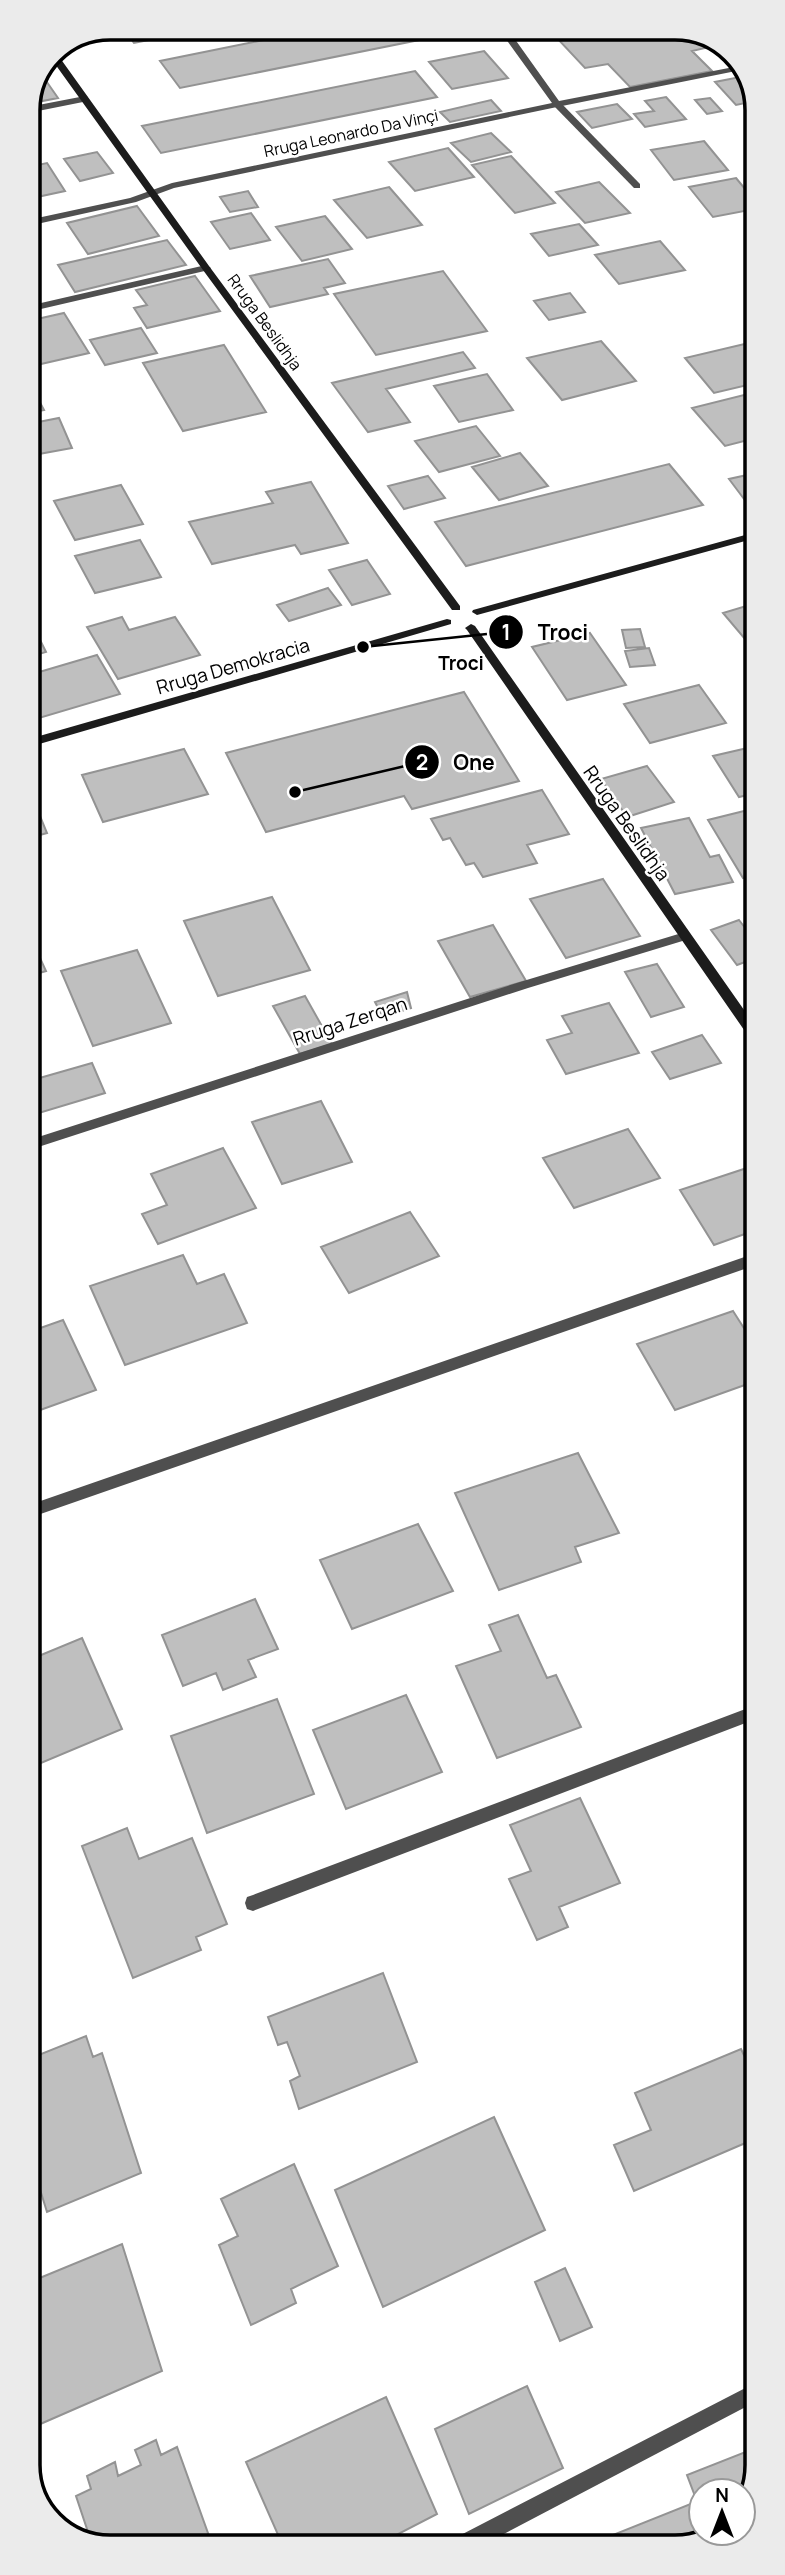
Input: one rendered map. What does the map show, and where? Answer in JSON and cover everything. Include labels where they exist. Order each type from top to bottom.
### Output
[{"type":"main road","name":"Rruga Beslidhja","points":[[59,63],[456,608]]},
{"type":"main road","points":[[477,612],[479,622],[471,628],[460,629],[447,622],[446,615],[456,608],[468,608],[477,612],[745,538]]},
{"type":"main road","name":"Rruga Demokracia","points":[[40,740],[447,622]]},
{"type":"main road","name":"Rruga Beslidhja","points":[[471,628],[745,1021]]},
{"type":"street","points":[[510,40],[557,104],[637,186]]},
{"type":"street","name":"Rruga Leonardo Da Vinçi","points":[[40,219],[172,186],[731,70]]},
{"type":"street","points":[[40,108],[85,99]]},
{"type":"street","points":[[40,306],[206,268]]},
{"type":"street","name":"Rruga Zerqan","points":[[40,1141],[524,985],[685,936]]},
{"type":"street","points":[[40,1507],[745,1263]]},
{"type":"street","points":[[253,1903],[745,1717]]},
{"type":"street","points":[[481,2535],[745,2398]]},
{"type":"building","points":[[264,40],[419,40],[180,88],[160,61]]},
{"type":"building","points":[[559,40],[679,40],[705,48],[692,51],[712,71],[630,87],[608,64],[585,68]]},
{"type":"building","points":[[484,51],[508,78],[452,89],[429,62]]},
{"type":"building","points":[[415,71],[437,97],[161,153],[142,126]]},
{"type":"building","points":[[736,78],[744,103],[736,105],[715,82]]},
{"type":"building","points":[[47,82],[58,98],[41,101]]},
{"type":"building","points":[[666,97],[686,119],[645,127],[634,114],[654,111],[645,101]]},
{"type":"building","points":[[710,98],[722,111],[707,114],[695,100]]},
{"type":"building","points":[[491,100],[501,111],[450,122],[440,112]]},
{"type":"building","points":[[617,104],[632,119],[592,128],[577,112]]},
{"type":"building","points":[[491,133],[511,152],[471,162],[451,143]]},
{"type":"building","points":[[704,141],[728,170],[674,180],[651,150]]},
{"type":"building","points":[[448,148],[474,177],[415,191],[389,162]]},
{"type":"building","points":[[97,152],[113,173],[80,181],[64,159]]},
{"type":"building","points":[[511,156],[555,203],[515,213],[472,165]]},
{"type":"building","points":[[47,163],[65,191],[40,196],[40,164]]},
{"type":"building","points":[[736,178],[745,189],[745,211],[713,217],[689,187]]},
{"type":"building","points":[[599,182],[630,213],[585,223],[556,192]]},
{"type":"building","points":[[389,187],[422,225],[367,238],[334,200]]},
{"type":"building","points":[[248,191],[258,207],[230,212],[220,197]]},
{"type":"building","points":[[137,206],[159,236],[88,254],[67,223]]},
{"type":"building","points":[[251,213],[270,240],[230,249],[211,222]]},
{"type":"building","points":[[325,216],[352,249],[302,261],[276,227]]},
{"type":"building","points":[[579,224],[598,245],[549,256],[531,234]]},
{"type":"building","points":[[167,240],[186,265],[75,292],[58,265]]},
{"type":"building","points":[[660,241],[685,270],[619,284],[595,255]]},
{"type":"building","points":[[328,259],[345,283],[324,288],[328,294],[270,307],[250,276]]},
{"type":"building","points":[[443,271],[487,331],[376,355],[334,294]]},
{"type":"building","points":[[195,276],[220,311],[147,328],[134,308],[147,305],[136,290]]},
{"type":"building","points":[[570,293],[585,312],[549,320],[534,301]]},
{"type":"building","points":[[64,313],[89,353],[40,364],[40,318]]},
{"type":"building","points":[[141,328],[157,353],[105,365],[90,340]]},
{"type":"building","points":[[601,341],[636,381],[562,400],[527,358]]},
{"type":"building","points":[[745,344],[745,386],[714,393],[685,358]]},
{"type":"building","points":[[224,345],[266,412],[183,431],[143,363]]},
{"type":"building","points":[[463,352],[475,368],[386,389],[410,422],[368,432],[332,383]]},
{"type":"building","points":[[487,374],[513,410],[459,422],[434,386]]},
{"type":"building","points":[[745,395],[745,441],[725,446],[692,408]]},
{"type":"building","points":[[59,418],[72,448],[40,454],[40,422]]},
{"type":"building","points":[[476,426],[500,456],[439,472],[415,441]]},
{"type":"building","points":[[520,453],[548,486],[499,500],[472,467]]},
{"type":"building","points":[[669,464],[703,505],[466,566],[435,522]]},
{"type":"building","points":[[745,475],[745,500],[729,479]]},
{"type":"building","points":[[428,476],[445,498],[404,509],[388,486]]},
{"type":"building","points":[[311,482],[348,543],[301,554],[295,545],[212,564],[189,522],[273,503],[266,492]]},
{"type":"building","points":[[121,485],[143,524],[75,540],[54,501]]},
{"type":"building","points":[[140,540],[161,577],[95,593],[75,556]]},
{"type":"building","points":[[367,560],[390,594],[352,605],[329,570]]},
{"type":"building","points":[[328,588],[341,605],[289,621],[277,605]]},
{"type":"building","points":[[745,606],[745,639],[723,613]]},
{"type":"building","points":[[122,617],[129,630],[175,617],[200,655],[118,679],[87,627]]},
{"type":"building","points":[[640,629],[645,647],[626,648],[622,630]]},
{"type":"building","points":[[590,633],[626,685],[567,700],[532,647]]},
{"type":"building","points":[[40,640],[46,652],[40,654]]},
{"type":"building","points":[[649,648],[655,665],[630,667],[625,651]]},
{"type":"building","points":[[97,655],[120,694],[40,718],[40,672]]},
{"type":"building","points":[[699,685],[726,723],[650,743],[624,704]]},
{"type":"building","points":[[464,692],[519,781],[412,809],[404,796],[266,832],[226,753]]},
{"type":"building","points":[[184,749],[208,794],[103,822],[82,775]]},
{"type":"building","points":[[745,749],[745,796],[739,797],[713,756]]},
{"type":"building","points":[[647,766],[674,802],[627,817],[601,779]]},
{"type":"building","points":[[542,790],[569,834],[527,845],[537,863],[483,877],[474,863],[466,865],[450,838],[443,840],[431,819]]},
{"type":"building","points":[[745,811],[745,878],[743,878],[708,820]]},
{"type":"building","points":[[40,816],[47,833],[40,835]]},
{"type":"building","points":[[689,818],[710,857],[719,855],[733,882],[675,894],[641,828]]},
{"type":"building","points":[[603,879],[640,936],[566,958],[530,899]]},
{"type":"building","points":[[272,897],[310,970],[218,996],[184,921]]},
{"type":"building","points":[[739,920],[745,928],[745,962],[737,965],[711,930]]},
{"type":"building","points":[[493,925],[526,981],[470,997],[438,941]]},
{"type":"building","points":[[137,950],[171,1023],[93,1046],[61,971]]},
{"type":"building","points":[[40,958],[46,971],[40,973]]},
{"type":"building","points":[[657,964],[684,1007],[651,1017],[625,972]]},
{"type":"building","points":[[407,992],[411,1008],[383,1017],[375,1002]]},
{"type":"building","points":[[305,996],[332,1044],[300,1054],[273,1006]]},
{"type":"building","points":[[609,1003],[639,1053],[566,1074],[547,1040],[572,1033],[562,1016]]},
{"type":"building","points":[[702,1035],[721,1063],[670,1079],[652,1052]]},
{"type":"building","points":[[92,1063],[105,1093],[40,1113],[40,1078]]},
{"type":"building","points":[[321,1101],[352,1162],[282,1184],[252,1122]]},
{"type":"building","points":[[628,1129],[660,1178],[574,1208],[543,1158]]},
{"type":"building","points":[[223,1148],[256,1208],[158,1244],[142,1214],[167,1205],[151,1174]]},
{"type":"building","points":[[745,1169],[745,1234],[714,1245],[680,1190]]},
{"type":"building","points":[[410,1212],[439,1256],[349,1293],[321,1247]]},
{"type":"building","points":[[183,1255],[197,1284],[224,1274],[247,1323],[125,1365],[90,1286]]},
{"type":"building","points":[[733,1311],[745,1330],[745,1385],[675,1410],[637,1344]]},
{"type":"building","points":[[63,1320],[96,1390],[40,1410],[40,1328]]},
{"type":"building","points":[[578,1453],[619,1533],[575,1547],[581,1562],[499,1590],[455,1493]]},
{"type":"building","points":[[418,1524],[453,1591],[352,1629],[320,1560]]},
{"type":"building","points":[[255,1599],[278,1649],[248,1660],[256,1677],[223,1690],[216,1673],[183,1686],[162,1635]]},
{"type":"building","points":[[518,1615],[547,1678],[556,1675],[581,1727],[497,1758],[456,1666],[501,1651],[489,1625]]},
{"type":"building","points":[[82,1638],[122,1729],[40,1763],[40,1655]]},
{"type":"building","points":[[406,1695],[442,1772],[346,1809],[313,1730]]},
{"type":"building","points":[[277,1699],[314,1794],[207,1833],[171,1736]]},
{"type":"building","points":[[580,1798],[620,1883],[559,1907],[568,1927],[537,1940],[509,1879],[531,1871],[510,1825]]},
{"type":"building","points":[[127,1828],[139,1859],[192,1838],[227,1924],[196,1937],[201,1950],[133,1978],[82,1846]]},
{"type":"building","points":[[383,1973],[417,2062],[299,2109],[290,2081],[300,2076],[287,2042],[278,2045],[268,2017]]},
{"type":"building","points":[[86,2036],[93,2057],[102,2053],[141,2173],[47,2212],[40,2189],[40,2054]]},
{"type":"building","points":[[741,2049],[745,2057],[745,2143],[634,2191],[614,2145],[651,2130],[635,2093]]},
{"type":"building","points":[[494,2117],[545,2230],[383,2307],[335,2190]]},
{"type":"building","points":[[294,2164],[338,2266],[291,2289],[296,2303],[251,2325],[219,2245],[238,2236],[221,2199]]},
{"type":"building","points":[[122,2244],[162,2371],[40,2424],[40,2278]]},
{"type":"building","points":[[565,2268],[592,2327],[560,2341],[535,2282]]},
{"type":"building","points":[[527,2386],[563,2468],[469,2514],[435,2429]]},
{"type":"building","points":[[386,2397],[437,2514],[396,2535],[278,2535],[246,2462]]},
{"type":"building","points":[[156,2440],[161,2455],[177,2447],[209,2535],[106,2535],[87,2530],[76,2496],[91,2489],[87,2476],[115,2462],[118,2476],[141,2465],[135,2450]]},
{"type":"building","points":[[745,2452],[743,2477],[687,2475]]},
{"type":"building","points":[[687,2505],[687,2533],[613,2535]]},
{"type":"place","name":"Troci","points":[[363,647]]},
{"type":"place","name":"One","points":[[295,792]]},
{"type":"district","name":"Troci","points":[[461,663]]}]
